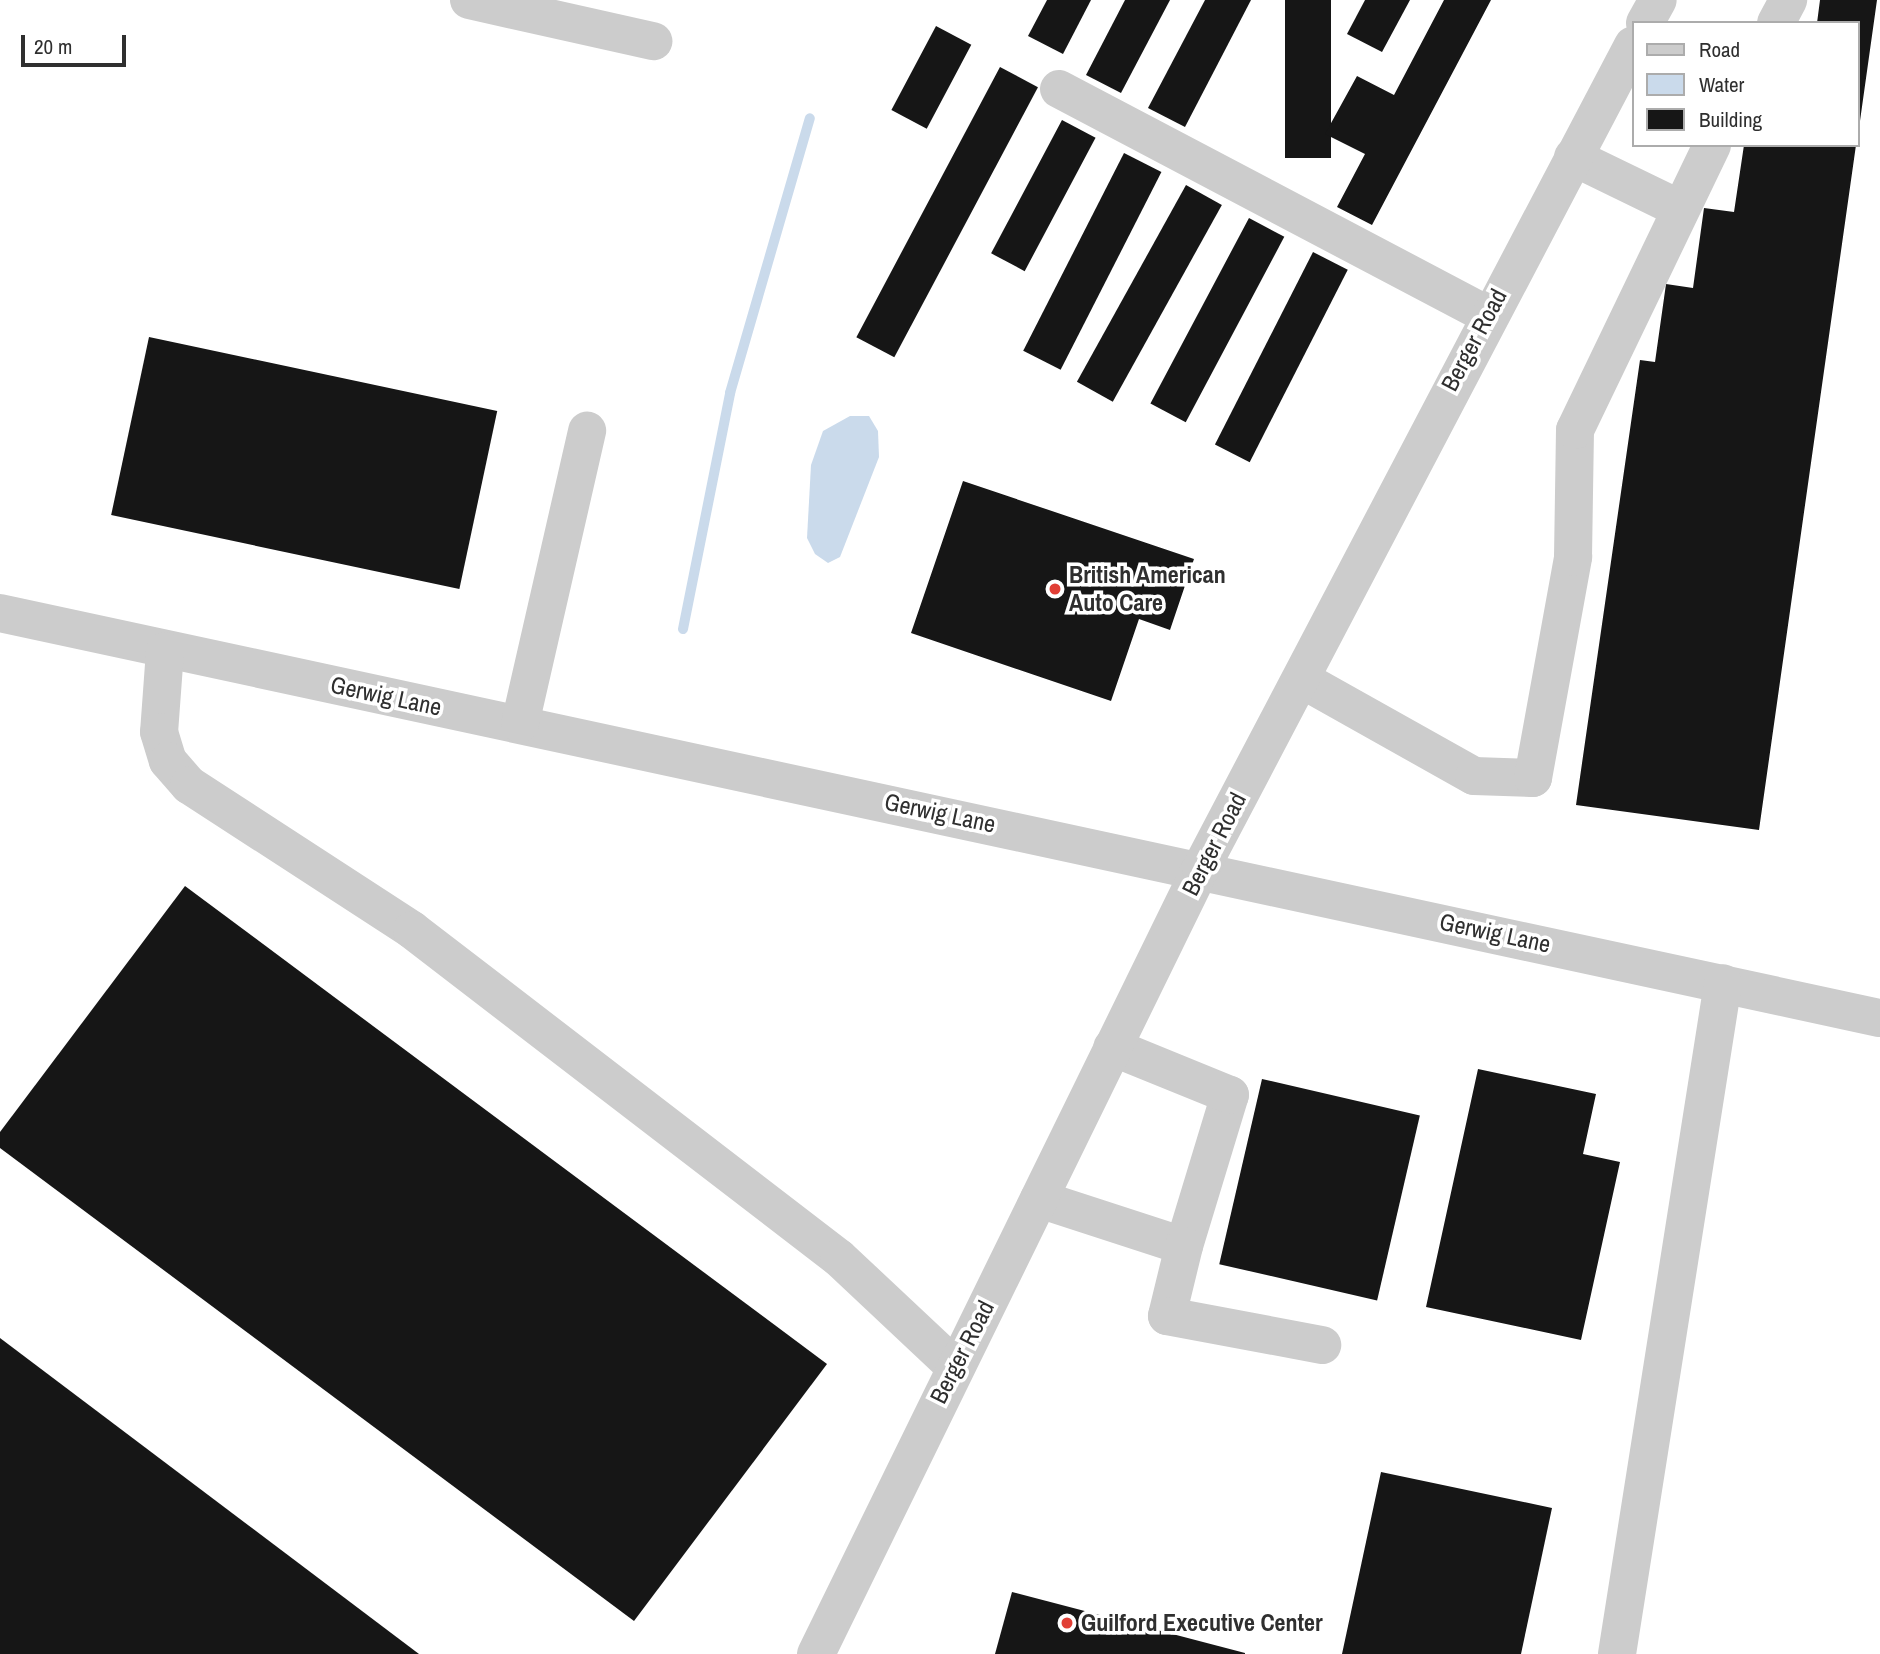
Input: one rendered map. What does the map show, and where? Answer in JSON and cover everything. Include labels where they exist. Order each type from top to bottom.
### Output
[{"type":"street","points":[[469,0],[653,41]]},
{"type":"street","points":[[1646,21],[1658,0]]},
{"type":"street","points":[[1777,21],[1788,0]]},
{"type":"street","name":"Berger Road","points":[[817,1654],[954,1366],[1039,1199],[1200,868],[1301,679],[1487,315],[1632,47]]},
{"type":"street","points":[[1059,89],[1487,315]]},
{"type":"street","points":[[1301,679],[1474,776],[1534,778],[1573,557],[1575,430],[1678,208],[1711,147]]},
{"type":"street","points":[[1573,157],[1678,208]]},
{"type":"street","points":[[520,724],[587,430]]},
{"type":"street","name":"Gerwig Lane","points":[[0,613],[165,651],[1200,868],[1880,1018]]},
{"type":"street","points":[[165,651],[159,732],[169,761],[189,785],[412,930],[839,1258],[954,1366]]},
{"type":"street","points":[[1617,1654],[1723,983]]},
{"type":"street","points":[[1112,1047],[1230,1095],[1184,1246],[1167,1316],[1322,1345]]},
{"type":"street","points":[[1039,1199],[1184,1246]]},
{"type":"water","points":[[850,416],[869,416],[878,431],[879,457],[840,557],[828,563],[815,554],[807,538],[811,465],[823,431]]},
{"type":"building","points":[[1047,0],[1091,0],[1063,54],[1028,36]]},
{"type":"building","points":[[1125,0],[1170,0],[1121,93],[1086,75]]},
{"type":"building","points":[[1205,0],[1251,0],[1185,127],[1148,108]]},
{"type":"building","points":[[1285,0],[1331,0],[1331,158],[1285,158]]},
{"type":"building","points":[[1365,0],[1410,0],[1382,52],[1347,34]]},
{"type":"building","points":[[1444,0],[1491,0],[1372,225],[1337,207],[1365,154],[1325,134],[1357,76],[1394,95]]},
{"type":"building","points":[[1820,0],[1877,0],[1859,128],[1859,21],[1817,21]]},
{"type":"building","points":[[936,26],[971,45],[927,129],[891,110]]},
{"type":"building","points":[[1000,67],[1038,87],[894,357],[856,337]]},
{"type":"building","points":[[1062,120],[1096,138],[1025,271],[991,253]]},
{"type":"building","points":[[1744,147],[1856,147],[1759,830],[1576,805],[1640,360],[1655,362],[1666,284],[1693,288],[1704,208],[1734,212]]},
{"type":"building","points":[[1124,153],[1161,172],[1061,370],[1023,351]]},
{"type":"building","points":[[1186,185],[1222,205],[1113,402],[1077,382]]},
{"type":"building","points":[[1249,218],[1284,237],[1186,422],[1150,403]]},
{"type":"building","points":[[1313,252],[1348,270],[1250,462],[1215,444]]},
{"type":"building","points":[[149,337],[497,411],[459,589],[111,515]]},
{"type":"building","name":"British American Auto Care","points":[[963,481],[1194,559],[1170,630],[1139,619],[1111,701],[911,633]]},
{"type":"building","points":[[185,886],[827,1364],[634,1621],[0,1148],[0,1132]]},
{"type":"building","points":[[1478,1069],[1596,1094],[1583,1154],[1620,1162],[1581,1340],[1426,1307]]},
{"type":"building","points":[[1262,1079],[1420,1115],[1377,1301],[1219,1264]]},
{"type":"building","points":[[0,1338],[419,1654],[0,1654]]},
{"type":"building","points":[[1381,1472],[1552,1508],[1521,1654],[1342,1654]]},
{"type":"building","name":"Guilford Executive Center","points":[[1012,1592],[1245,1653],[1245,1654],[995,1654]]},
{"type":"waterway","points":[[683,629],[730,393],[810,118]]},
{"type":"place","name":"British American Auto Care","points":[[1055,589]]},
{"type":"place","name":"Guilford Executive Center","points":[[1067,1623]]}]
